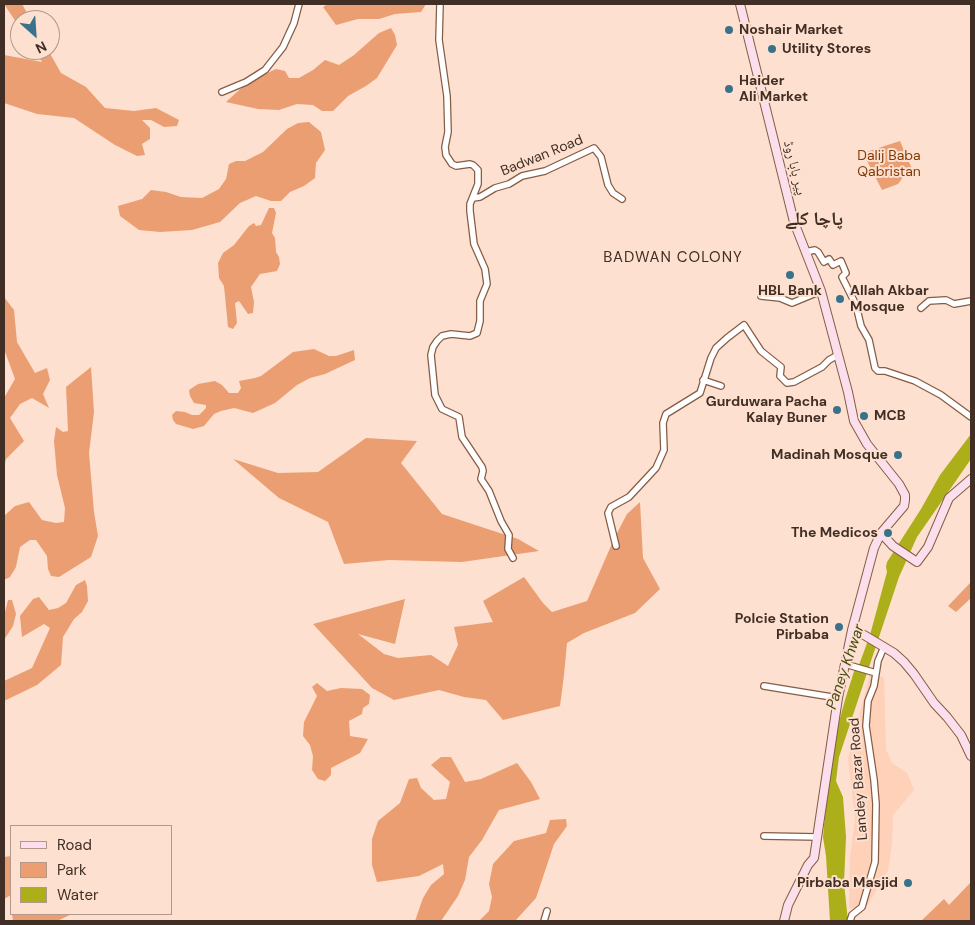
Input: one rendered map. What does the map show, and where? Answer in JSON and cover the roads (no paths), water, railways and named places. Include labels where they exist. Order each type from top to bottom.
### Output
[{"type":"main road","name":"پیر بابا روڈ","points":[[740,4],[794,222],[821,291],[856,427],[867,444],[900,484],[905,495],[904,506],[881,533]]},
{"type":"main road","points":[[784,921],[788,905],[808,865],[814,858],[838,698],[852,630],[874,548],[881,533],[893,546],[917,562],[928,547],[949,498],[971,479]]},
{"type":"main road","points":[[852,630],[894,652],[914,674],[934,703],[961,735],[971,756]]},
{"type":"street","points":[[222,92],[246,82],[264,70],[283,47],[294,23],[299,4]]},
{"type":"street","points":[[440,4],[439,40],[447,96],[448,132],[445,147],[446,155],[452,164],[456,166],[470,164],[478,170],[478,184],[470,204],[470,210],[474,244],[485,269],[487,284],[480,301],[480,321],[477,333],[470,336],[451,334],[442,336],[433,347],[431,355],[435,395],[442,409],[458,417],[462,437],[482,467],[481,479],[489,491],[509,535],[508,549],[513,558]]},
{"type":"street","name":"Badwan Road","points":[[473,198],[509,184],[522,176],[545,171],[594,148],[601,157],[608,185],[613,193],[622,199]]},
{"type":"street","points":[[805,252],[815,250],[824,262],[829,259],[833,265],[841,261],[846,273],[842,277],[854,301],[861,326],[869,340],[875,368],[878,371],[885,371],[915,381],[941,395],[971,417]]},
{"type":"street","points":[[761,296],[780,298],[792,303],[821,291]]},
{"type":"street","points":[[921,308],[929,301],[946,300],[954,304],[971,300]]},
{"type":"street","points":[[616,546],[608,513],[611,507],[629,497],[656,468],[664,450],[663,424],[666,414],[700,392],[716,348],[744,325],[761,351],[780,367],[780,376],[787,383],[794,382],[822,367],[838,355]]},
{"type":"street","points":[[703,380],[721,386]]},
{"type":"street","name":"Landey Bazar Road","points":[[850,921],[852,915],[862,907],[872,876],[876,855],[877,818],[874,780],[866,726],[868,701],[882,645]]},
{"type":"street","points":[[845,664],[876,673]]},
{"type":"street","points":[[764,686],[838,698]]},
{"type":"street","points":[[764,836],[818,837]]},
{"type":"street","points":[[544,921],[546,911]]},
{"type":"water","points":[[971,434],[971,459],[917,537],[899,577],[839,757],[836,781],[843,797],[846,837],[844,883],[848,921],[830,921],[823,837],[831,751],[845,700],[856,665],[859,665],[870,635],[887,572],[887,562],[940,475]]},
{"type":"place","name":"Noshair Market","points":[[729,30]]},
{"type":"place","name":"Utility Stores","points":[[772,49]]},
{"type":"place","name":"Haider Ali Market","points":[[729,89]]},
{"type":"place","name":"HBL Bank","points":[[790,275]]},
{"type":"place","name":"Allah Akbar Mosque","points":[[840,299]]},
{"type":"place","name":"Gurduwara Pacha Kalay Buner","points":[[837,410]]},
{"type":"place","name":"MCB","points":[[864,416]]},
{"type":"place","name":"Madinah Mosque","points":[[898,455]]},
{"type":"place","name":"The Medicos","points":[[888,533]]},
{"type":"place","name":"Polcie Station Pirbaba","points":[[839,627]]},
{"type":"place","name":"Pirbaba Masjid","points":[[908,883]]},
{"type":"district","name":"پاچا کلے","points":[[814,220]]},
{"type":"district","name":"BADWAN COLONY","points":[[673,258]]},
{"type":"park label","name":"Dalij Baba Qabristan","points":[[889,164]]},
{"type":"water label","name":"Paney Khwar","points":[[846,667]]}]
